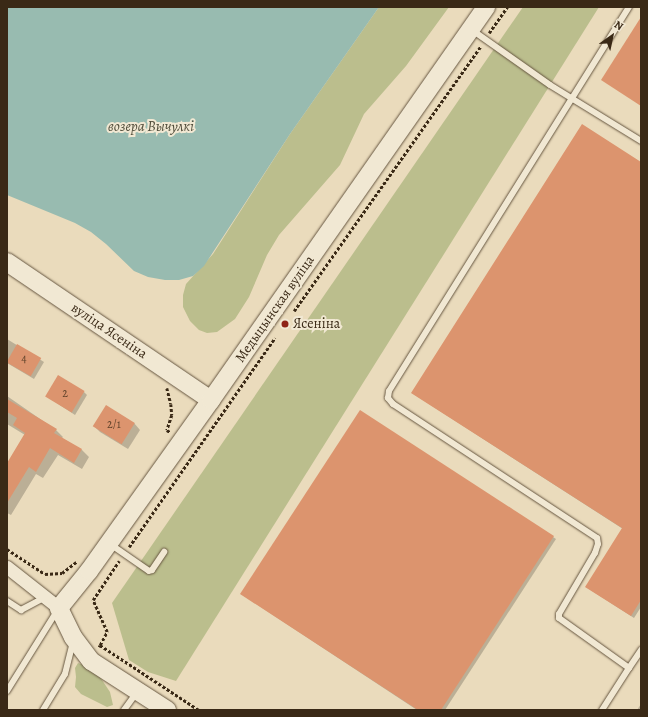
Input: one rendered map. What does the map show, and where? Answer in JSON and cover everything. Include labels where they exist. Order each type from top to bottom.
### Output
[{"type":"street","name":"Медыцынская вуліца","points":[[59,608],[109,544],[478,34],[486,7]]},
{"type":"street","name":"вуліца Ясеніна","points":[[7,262],[212,400]]},
{"type":"street","points":[[7,567],[59,608],[73,637],[91,661],[167,710]]},
{"type":"lane","points":[[629,7],[389,391],[388,398],[393,404],[596,538],[598,544],[595,553],[559,614],[559,618],[629,668]]},
{"type":"lane","points":[[478,34],[572,98],[641,141]]},
{"type":"lane","points":[[109,544],[149,571],[152,570],[164,552]]},
{"type":"lane","points":[[7,610],[9,602],[20,610],[45,597]]},
{"type":"lane","points":[[7,691],[59,608]]},
{"type":"lane","points":[[43,710],[65,674],[73,637]]},
{"type":"lane","points":[[602,710],[641,650]]},
{"type":"lane","points":[[124,710],[137,691]]},
{"type":"path","points":[[289,318],[478,34],[508,7]]},
{"type":"path","points":[[100,646],[107,632],[92,600],[276,337]]},
{"type":"path","points":[[7,549],[45,574],[62,573],[76,562]]},
{"type":"green space","points":[[379,7],[449,7],[406,66],[364,114],[340,165],[279,235],[267,255],[249,297],[235,319],[217,332],[207,333],[199,330],[190,321],[183,307],[183,295],[186,284],[213,254],[290,134]]},
{"type":"green space","points":[[523,7],[599,7],[176,681],[148,672],[129,660],[112,603]]},
{"type":"green space","points":[[78,663],[91,668],[98,674],[110,692],[113,705],[107,707],[81,694],[75,687],[75,668]]},
{"type":"water","name":"возера Вычулкі","points":[[7,7],[379,7],[290,134],[204,266],[193,276],[179,280],[165,280],[148,277],[134,271],[106,244],[91,232],[75,223],[7,195]]},
{"type":"building","points":[[641,17],[641,106],[601,80]]},
{"type":"building","points":[[582,124],[641,162],[641,600],[631,616],[585,587],[622,528],[411,393]]},
{"type":"building","points":[[17,344],[41,358],[31,376],[7,362]]},
{"type":"building","points":[[58,375],[85,391],[72,412],[45,396]]},
{"type":"building","points":[[7,399],[57,429],[54,433],[82,449],[74,463],[50,448],[36,472],[29,467],[7,503],[7,463],[25,433],[13,425],[17,418],[7,412]]},
{"type":"building","points":[[106,405],[135,423],[122,444],[93,426]]},
{"type":"building","points":[[360,410],[554,536],[441,710],[418,710],[240,594]]},
{"type":"place","name":"Ясеніна","points":[[285,324]]}]
